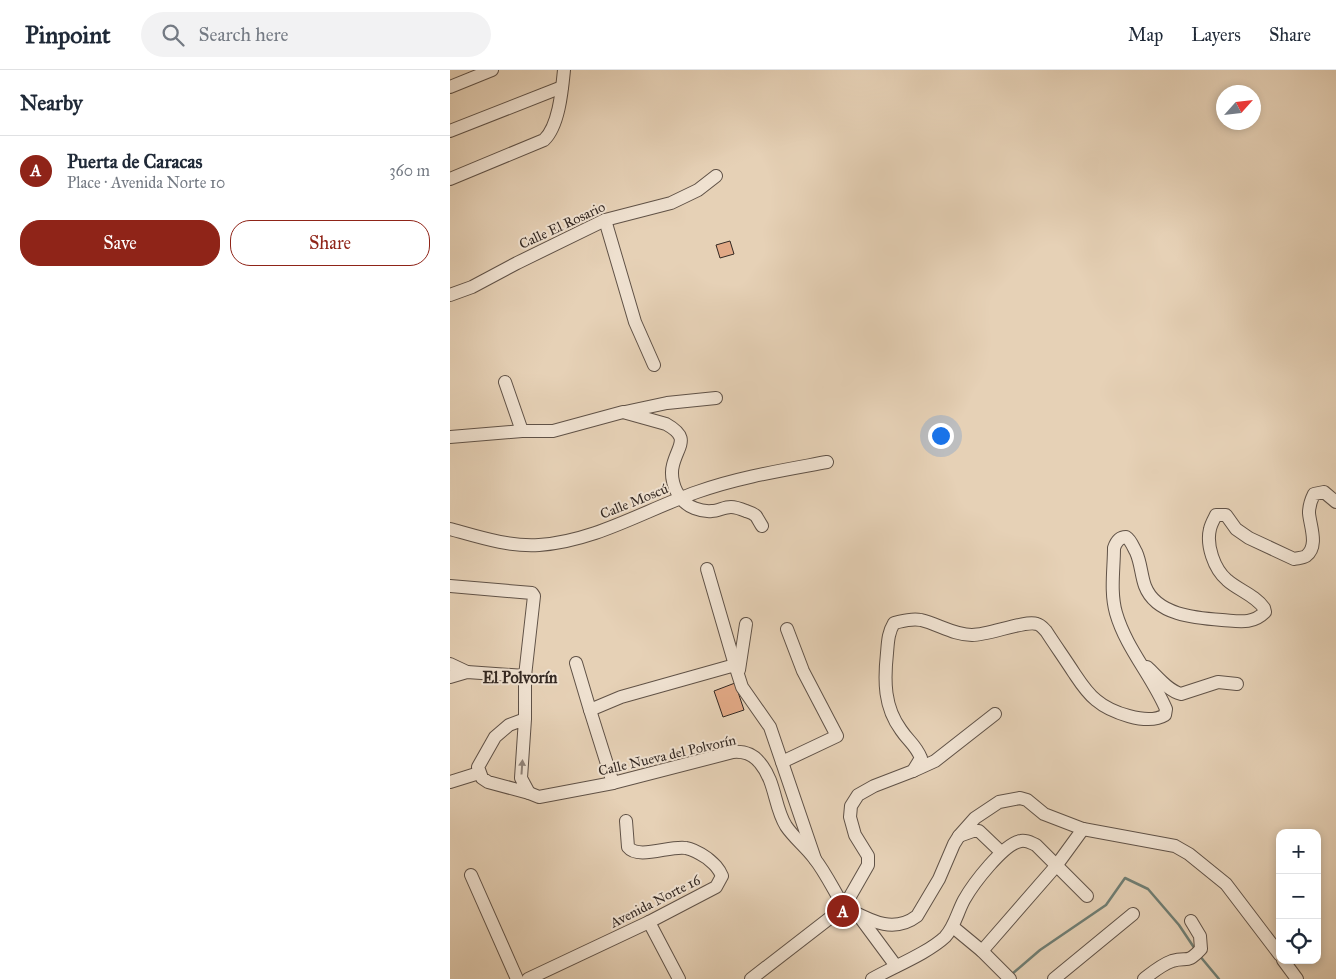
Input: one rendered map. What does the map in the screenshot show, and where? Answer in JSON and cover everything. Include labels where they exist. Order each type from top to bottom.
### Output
[{"type":"street","points":[[450,87],[466,75],[492,70]]},
{"type":"street","points":[[450,179],[544,140],[553,128],[564,70]]},
{"type":"street","points":[[450,131],[562,86]]},
{"type":"street","name":"Calle El Rosario","points":[[450,296],[472,287],[605,220],[671,203],[698,190],[716,176]]},
{"type":"street","points":[[605,220],[635,322],[654,365]]},
{"type":"street","points":[[505,382],[522,431]]},
{"type":"street","points":[[450,437],[522,431],[553,431],[623,412],[667,403],[716,398]]},
{"type":"street","points":[[623,412],[666,424],[681,436],[682,444],[672,466],[672,472],[673,482],[681,499],[686,504],[711,512],[730,507],[742,509],[755,514],[762,526]]},
{"type":"street","name":"Calle Moscú","points":[[450,529],[511,545],[555,543],[594,533],[696,492],[730,482],[827,462]]},
{"type":"street","points":[[913,771],[920,758],[917,748],[901,730],[889,707],[885,690],[884,678],[889,632],[894,624],[921,620],[956,633],[972,636],[989,634],[1031,622],[1039,624],[1046,631],[1084,687],[1096,700],[1129,716],[1149,720],[1160,718],[1165,715],[1166,709],[1129,645],[1116,614],[1113,595],[1114,548],[1116,541],[1126,536],[1129,539],[1139,559],[1147,591],[1152,598],[1171,611],[1188,617],[1248,622],[1260,618],[1265,612],[1264,608],[1247,592],[1227,580],[1219,571],[1211,553],[1208,537],[1216,515],[1226,515],[1236,529],[1249,538],[1294,559],[1306,556],[1311,548],[1313,536],[1309,508],[1314,494],[1324,492],[1336,502]]},
{"type":"street","points":[[707,569],[742,687],[770,727],[815,859]]},
{"type":"street","points":[[450,586],[532,593],[534,598],[525,676],[525,719],[521,778],[529,793]]},
{"type":"street","points":[[737,670],[746,624]]},
{"type":"street","points":[[782,762],[837,736],[803,671],[787,629]]},
{"type":"street","points":[[1136,657],[1165,684],[1179,694],[1218,682],[1237,684]]},
{"type":"street","points":[[576,662],[613,783]]},
{"type":"street","points":[[450,664],[468,672]]},
{"type":"street","points":[[590,710],[621,697],[737,670]]},
{"type":"street","points":[[450,677],[468,672],[525,676]]},
{"type":"street","points":[[751,979],[844,907],[868,865],[868,856],[855,835],[850,817],[851,806],[858,795],[874,786],[935,761],[995,714]]},
{"type":"street","points":[[450,782],[479,772],[479,762],[495,736],[509,725],[525,719]]},
{"type":"street","name":"Calle Nueva del Polvorín","points":[[479,772],[482,778],[488,782],[539,797],[613,783],[733,752],[746,752],[756,758],[761,764],[775,791],[779,809],[787,827],[815,859],[844,907]]},
{"type":"street","points":[[844,907],[879,924],[899,925],[911,920],[916,916],[939,879],[959,836],[975,818],[999,802],[1020,798],[1027,800],[1044,814],[1083,830],[1175,846],[1189,854],[1226,884],[1276,950]]},
{"type":"street","name":"Avenida Norte 16","points":[[528,979],[649,922],[716,887],[722,876],[718,868],[701,854],[686,848],[643,852],[631,850],[628,847],[626,821]]},
{"type":"street","points":[[982,951],[1056,866],[1083,830]]},
{"type":"street","points":[[959,836],[979,832],[1000,852]]},
{"type":"street","points":[[872,979],[944,938],[953,927],[964,901],[1000,852],[1019,841],[1027,841],[1036,845],[1087,896]]},
{"type":"street","points":[[471,875],[517,979]]},
{"type":"street","points":[[858,914],[896,966]]},
{"type":"street","points":[[1054,979],[1133,914]]},
{"type":"street","points":[[1144,979],[1174,960],[1193,958],[1201,949],[1200,936],[1191,921]]},
{"type":"street","points":[[649,922],[678,979]]},
{"type":"street","points":[[953,927],[982,951],[1007,976]]},
{"type":"street","points":[[1286,964],[1297,979]]},
{"type":"building","points":[[730,241],[734,254],[720,258],[716,245]]},
{"type":"building","points":[[735,683],[744,710],[723,717],[714,691]]},
{"type":"waterway","points":[[1012,974],[1040,950],[1106,905],[1125,878],[1148,889],[1179,925],[1195,949]]},
{"type":"waterway","points":[[1199,955],[1219,979]]},
{"type":"place","name":"Puerta de Caracas","points":[[843,911]]},
{"type":"district","name":"El Polvorín","points":[[520,677]]}]
